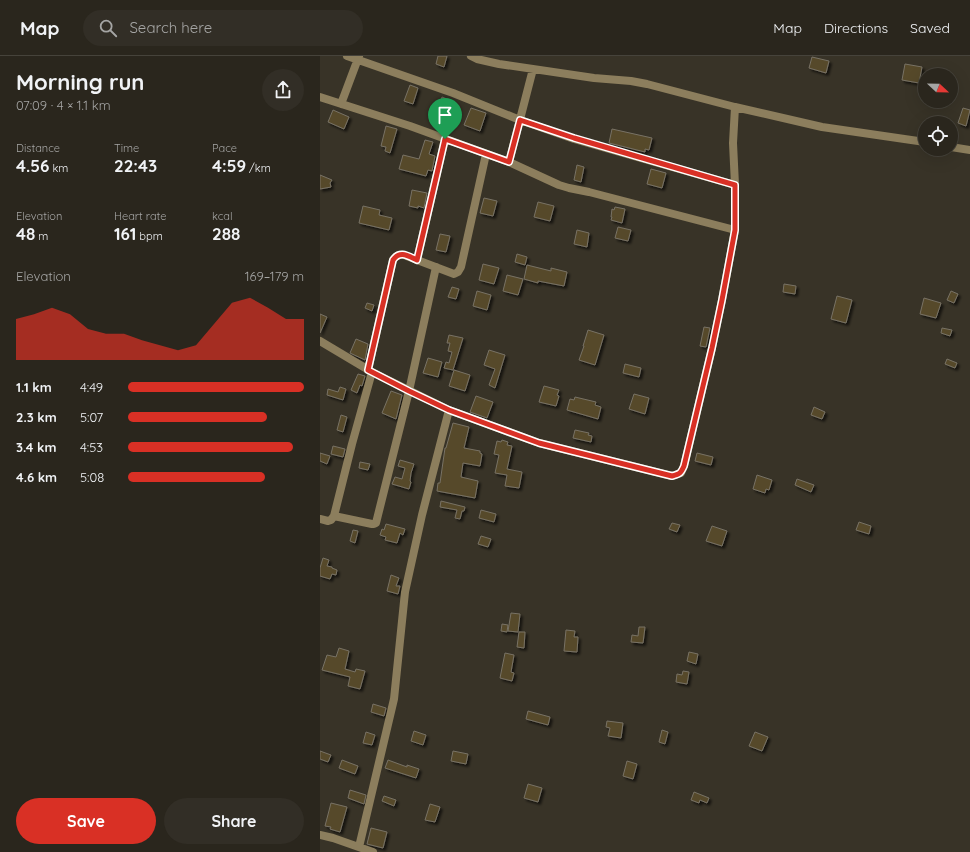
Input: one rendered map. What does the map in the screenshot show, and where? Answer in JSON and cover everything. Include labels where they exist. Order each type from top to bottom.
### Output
[{"type":"street","points":[[347,56],[358,58],[453,93],[520,120],[574,138],[735,185]]},
{"type":"street","points":[[471,56],[477,59],[499,64],[647,84],[735,107],[822,127],[918,141]]},
{"type":"street","points":[[341,104],[358,58]]},
{"type":"street","points":[[509,162],[533,69]]},
{"type":"street","points":[[320,97],[410,126],[509,162],[569,188],[735,230]]},
{"type":"street","points":[[320,340],[370,371],[449,410],[539,443],[672,476],[681,473],[684,466],[712,348],[735,230],[733,143],[735,107]]},
{"type":"street","points":[[417,260],[445,139]]},
{"type":"street","points":[[958,148],[970,150]]},
{"type":"street","points":[[320,519],[328,521],[334,516],[370,371],[393,260],[399,254],[454,274],[458,272],[461,267],[486,154]]},
{"type":"street","points":[[334,516],[372,524],[376,523],[409,391],[436,267]]},
{"type":"street","points":[[359,847],[394,699],[407,585],[422,515],[449,410]]},
{"type":"street","points":[[320,834],[373,852]]},
{"type":"building","points":[[438,56],[447,56],[444,67],[436,64]]},
{"type":"building","points":[[812,57],[829,61],[826,73],[809,68]]},
{"type":"building","points":[[905,64],[922,67],[918,68],[918,83],[902,80]]},
{"type":"building","points":[[410,85],[418,88],[413,104],[404,101]]},
{"type":"building","points":[[442,97],[452,101],[451,103],[454,104],[448,117],[437,113]]},
{"type":"building","points":[[471,108],[486,113],[480,131],[464,125]]},
{"type":"building","points":[[963,108],[970,110],[966,126],[958,123]]},
{"type":"building","points":[[333,110],[349,117],[344,129],[328,122]]},
{"type":"building","points":[[386,126],[397,129],[390,153],[385,151],[386,147],[381,146]]},
{"type":"building","points":[[612,129],[652,138],[649,150],[645,149],[645,152],[609,143]]},
{"type":"building","points":[[425,140],[433,142],[429,154],[435,156],[432,171],[428,170],[426,176],[399,169],[403,155],[419,159]]},
{"type":"building","points":[[577,165],[584,167],[581,182],[574,180]]},
{"type":"building","points":[[651,169],[666,173],[662,188],[647,184]]},
{"type":"building","points":[[320,175],[332,180],[330,183],[331,187],[320,189]]},
{"type":"building","points":[[412,190],[427,193],[424,208],[409,206]]},
{"type":"building","points":[[484,198],[497,201],[493,216],[480,213]]},
{"type":"building","points":[[538,202],[554,206],[550,221],[534,217]]},
{"type":"building","points":[[363,206],[380,210],[379,215],[392,218],[389,230],[359,223]]},
{"type":"building","points":[[615,207],[625,209],[622,223],[611,220],[612,209],[614,210]]},
{"type":"building","points":[[618,227],[631,230],[628,241],[615,238]]},
{"type":"building","points":[[577,230],[589,233],[587,247],[574,244]]},
{"type":"building","points":[[440,234],[450,236],[446,252],[436,250]]},
{"type":"building","points":[[517,254],[527,257],[525,265],[515,262]]},
{"type":"building","points":[[483,264],[499,268],[494,284],[479,280]]},
{"type":"building","points":[[527,265],[551,271],[551,268],[567,272],[564,286],[538,281],[538,283],[524,279]]},
{"type":"building","points":[[507,275],[523,279],[518,295],[503,291]]},
{"type":"building","points":[[784,284],[796,286],[795,294],[783,292]]},
{"type":"building","points":[[452,287],[459,289],[456,299],[448,297]]},
{"type":"building","points":[[477,291],[491,295],[487,310],[473,306]]},
{"type":"building","points":[[951,291],[958,294],[954,303],[947,300]]},
{"type":"building","points":[[837,296],[852,300],[846,323],[831,319]]},
{"type":"building","points":[[924,298],[941,303],[936,318],[920,314]]},
{"type":"building","points":[[367,303],[374,305],[372,311],[365,308]]},
{"type":"building","points":[[320,314],[327,317],[320,333]]},
{"type":"building","points":[[704,327],[710,328],[706,347],[700,346]]},
{"type":"building","points":[[942,328],[952,330],[950,336],[941,333]]},
{"type":"building","points":[[588,330],[604,335],[595,365],[579,360]]},
{"type":"building","points":[[449,335],[463,338],[453,370],[444,368],[446,362],[449,363],[452,352],[448,351],[450,343],[447,343]]},
{"type":"building","points":[[356,339],[368,344],[365,360],[350,353]]},
{"type":"building","points":[[489,350],[505,355],[495,388],[489,385],[495,369],[484,365]]},
{"type":"building","points":[[428,358],[442,362],[438,377],[423,373]]},
{"type":"building","points":[[947,359],[957,363],[955,368],[945,364]]},
{"type":"building","points":[[625,364],[641,368],[639,377],[623,373]]},
{"type":"building","points":[[454,370],[470,375],[465,391],[449,386]]},
{"type":"building","points":[[358,374],[365,376],[362,386],[360,385],[357,393],[351,390]]},
{"type":"building","points":[[544,386],[559,390],[556,406],[539,402]]},
{"type":"building","points":[[340,387],[346,389],[343,400],[327,395],[328,389],[338,392]]},
{"type":"building","points":[[391,391],[402,395],[396,419],[382,413]]},
{"type":"building","points":[[634,394],[649,398],[645,414],[629,409]]},
{"type":"building","points":[[476,396],[493,402],[487,418],[470,412]]},
{"type":"building","points":[[575,397],[596,402],[595,405],[601,407],[598,419],[567,410],[570,399],[574,400]]},
{"type":"building","points":[[814,407],[825,412],[822,419],[811,415]]},
{"type":"building","points":[[341,415],[347,417],[343,432],[337,430]]},
{"type":"building","points":[[453,423],[469,427],[464,448],[480,451],[482,454],[480,466],[463,463],[461,477],[478,481],[475,498],[437,491],[438,483],[440,483],[445,448]]},
{"type":"building","points":[[575,430],[589,433],[588,435],[592,436],[591,442],[573,438]]},
{"type":"building","points":[[502,440],[508,442],[507,445],[512,446],[507,469],[522,472],[519,488],[505,486],[507,475],[495,473],[499,455],[494,454],[497,441],[501,442]]},
{"type":"building","points":[[333,446],[345,449],[343,457],[331,454]]},
{"type":"building","points":[[320,453],[330,456],[327,464],[320,461]]},
{"type":"building","points":[[697,453],[713,457],[711,465],[695,461]]},
{"type":"building","points":[[400,460],[414,464],[409,489],[392,484],[395,477],[402,479],[405,468],[398,466]]},
{"type":"building","points":[[360,462],[370,464],[368,470],[359,468]]},
{"type":"building","points":[[757,475],[772,480],[769,490],[766,489],[765,493],[753,489]]},
{"type":"building","points":[[797,479],[814,485],[811,492],[795,485]]},
{"type":"building","points":[[441,501],[465,507],[464,511],[462,511],[460,519],[455,518],[457,510],[440,507]]},
{"type":"building","points":[[481,510],[496,514],[494,522],[479,518]]},
{"type":"building","points":[[859,522],[871,526],[869,534],[856,530]]},
{"type":"building","points":[[672,523],[680,525],[677,532],[669,529]]},
{"type":"building","points":[[386,524],[405,529],[403,535],[400,533],[397,543],[385,540],[386,537],[380,535]]},
{"type":"building","points":[[712,526],[727,531],[722,546],[706,541]]},
{"type":"building","points":[[353,530],[358,531],[355,543],[350,541]]},
{"type":"building","points":[[481,536],[491,539],[488,547],[478,544]]},
{"type":"building","points":[[323,558],[329,560],[327,566],[337,570],[336,575],[332,574],[330,579],[320,576],[320,568]]},
{"type":"building","points":[[391,575],[399,578],[396,586],[400,586],[398,594],[387,591]]},
{"type":"building","points":[[511,613],[520,614],[518,632],[508,631]]},
{"type":"building","points":[[502,624],[508,625],[507,632],[501,631]]},
{"type":"building","points":[[639,627],[645,627],[643,643],[631,642],[632,635],[638,636]]},
{"type":"building","points":[[566,630],[575,631],[574,637],[578,637],[577,652],[564,651]]},
{"type":"building","points":[[519,632],[525,632],[524,648],[517,647]]},
{"type":"building","points":[[339,648],[349,651],[345,669],[355,672],[356,669],[365,671],[360,689],[348,686],[350,677],[322,670],[327,655],[336,657]]},
{"type":"building","points":[[689,652],[698,654],[696,664],[687,661]]},
{"type":"building","points":[[505,653],[514,655],[511,672],[514,673],[512,681],[500,678]]},
{"type":"building","points":[[683,671],[689,672],[687,684],[676,682],[677,674],[682,675]]},
{"type":"building","points":[[373,704],[386,708],[384,716],[371,712]]},
{"type":"building","points":[[528,711],[550,717],[548,725],[526,719]]},
{"type":"building","points":[[607,721],[623,723],[621,738],[608,736],[610,728],[606,727]]},
{"type":"building","points":[[662,730],[668,732],[665,744],[659,742]]},
{"type":"building","points":[[414,731],[426,735],[423,745],[411,741]]},
{"type":"building","points":[[366,732],[375,735],[372,745],[363,743]]},
{"type":"building","points":[[755,732],[768,737],[762,751],[749,746]]},
{"type":"building","points":[[320,751],[331,755],[328,762],[320,759]]},
{"type":"building","points":[[453,751],[468,754],[466,764],[451,761]]},
{"type":"building","points":[[342,760],[358,766],[355,774],[339,768]]},
{"type":"building","points":[[388,760],[407,767],[407,765],[419,769],[416,778],[385,768]]},
{"type":"building","points":[[627,761],[637,764],[633,779],[623,776]]},
{"type":"building","points":[[528,784],[542,788],[538,802],[524,798]]},
{"type":"building","points":[[350,790],[366,795],[364,804],[348,798]]},
{"type":"building","points":[[694,792],[709,798],[707,803],[700,800],[699,803],[691,800]]},
{"type":"building","points":[[384,796],[396,800],[394,806],[382,801]]},
{"type":"building","points":[[331,803],[347,807],[340,832],[330,829],[331,827],[325,826]]},
{"type":"building","points":[[430,804],[440,807],[435,822],[425,820]]},
{"type":"building","points":[[371,828],[387,832],[383,848],[367,844]]},
{"type":"route","points":[[520,120],[574,138],[735,185],[735,230],[722,300],[712,348],[684,466],[681,473],[672,476],[539,443],[449,410],[368,370],[393,260],[399,254],[417,260],[445,139],[509,162],[520,120]]}]
